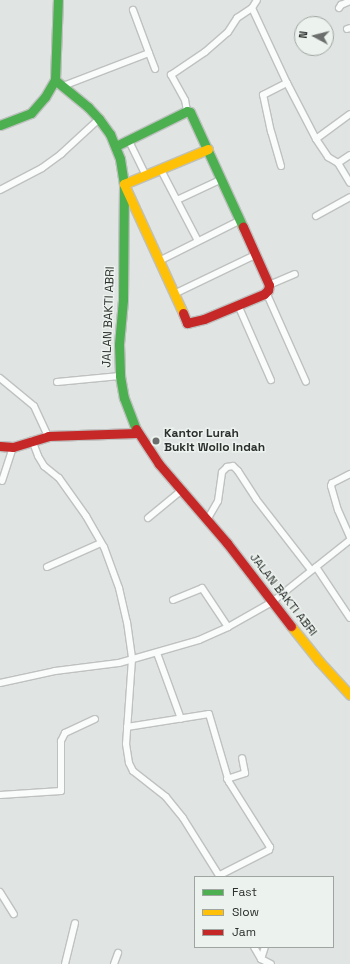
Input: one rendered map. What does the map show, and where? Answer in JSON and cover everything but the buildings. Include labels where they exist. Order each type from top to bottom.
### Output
[{"type":"main road","points":[[0,125],[31,113],[45,97],[55,80],[58,0]]},
{"type":"main road","name":"JALAN BAKTI ABRI","points":[[55,80],[99,118],[116,146],[120,159],[124,184],[123,300],[119,344],[120,376],[124,398],[137,433],[159,464],[227,543],[319,661],[350,695]]},
{"type":"main road","points":[[116,146],[129,141],[187,111],[190,112],[208,148],[255,255],[268,289],[238,305],[204,319],[187,323],[124,184],[161,170],[208,148]]},
{"type":"main road","points":[[0,446],[13,446],[48,436],[137,433]]},
{"type":"street","points":[[187,111],[185,100],[171,75],[205,52],[228,32],[237,18],[252,8],[256,0]]},
{"type":"street","points":[[339,8],[341,5],[350,1]]},
{"type":"street","points":[[252,8],[287,83],[316,139],[328,157],[338,163],[350,183]]},
{"type":"street","points":[[133,10],[155,69]]},
{"type":"street","points":[[63,86],[149,53]]},
{"type":"street","points":[[281,166],[271,132],[263,95],[287,83]]},
{"type":"street","points":[[316,139],[350,114]]},
{"type":"street","points":[[0,190],[42,168],[62,154],[99,118]]},
{"type":"street","points":[[129,141],[146,176]]},
{"type":"street","points":[[338,163],[350,155]]},
{"type":"street","points":[[161,170],[198,241]]},
{"type":"street","points":[[177,200],[222,179]]},
{"type":"street","points":[[316,216],[350,197]]},
{"type":"street","points":[[159,261],[240,220]]},
{"type":"street","points":[[174,294],[255,255]]},
{"type":"street","points":[[295,274],[268,289],[306,382]]},
{"type":"street","points":[[238,305],[271,380]]},
{"type":"street","points":[[57,382],[120,376]]},
{"type":"street","points":[[0,378],[34,406],[48,436]]},
{"type":"street","points":[[32,440],[38,456],[72,495],[101,543],[119,588],[127,622],[132,659],[127,727],[127,759],[133,772],[169,801],[183,818],[220,876],[269,850],[270,847],[227,779],[209,714],[127,727]]},
{"type":"street","points":[[2,481],[13,446]]},
{"type":"street","points":[[207,520],[218,501],[222,472],[227,467],[233,466],[238,471],[256,499],[314,568],[350,618]]},
{"type":"street","points":[[0,683],[55,671],[110,665],[157,653],[199,640],[228,627],[272,602],[350,539],[338,510],[331,486],[332,483],[350,474]]},
{"type":"street","points":[[148,518],[182,490]]},
{"type":"street","points":[[47,567],[101,543]]},
{"type":"street","points":[[173,600],[202,588],[228,627]]},
{"type":"street","points":[[157,653],[181,719]]},
{"type":"street","points":[[0,796],[61,791],[59,754],[61,741],[65,733],[95,719]]},
{"type":"street","points":[[227,779],[245,773],[242,758]]},
{"type":"street","points":[[0,892],[14,914]]},
{"type":"street","points":[[65,964],[76,923]]},
{"type":"street","points":[[255,948],[261,959],[271,964]]},
{"type":"street","points":[[261,959],[266,948]]},
{"type":"street","points":[[114,964],[118,953]]},
{"type":"traffic: fast","points":[[0,125],[31,113],[45,97],[55,80],[58,0]]},
{"type":"traffic: fast","points":[[55,80],[88,107],[99,119],[110,134],[120,159],[124,184],[123,300],[119,344],[120,376],[124,398],[136,429]]},
{"type":"traffic: fast","points":[[116,146],[187,111],[190,112],[243,227]]},
{"type":"traffic: slow","points":[[183,313],[124,184],[208,149]]},
{"type":"traffic: slow","points":[[291,626],[319,661],[350,695]]},
{"type":"traffic: jam","points":[[183,313],[187,323],[204,319],[264,294],[268,290],[269,285],[243,227]]},
{"type":"traffic: jam","points":[[136,429],[159,464],[227,543],[291,626]]},
{"type":"traffic: jam","points":[[0,446],[13,447],[48,436],[137,433]]},
{"type":"place","name":"Kantor Lurah Bukit Wolio Indah","points":[[156,441]]}]
